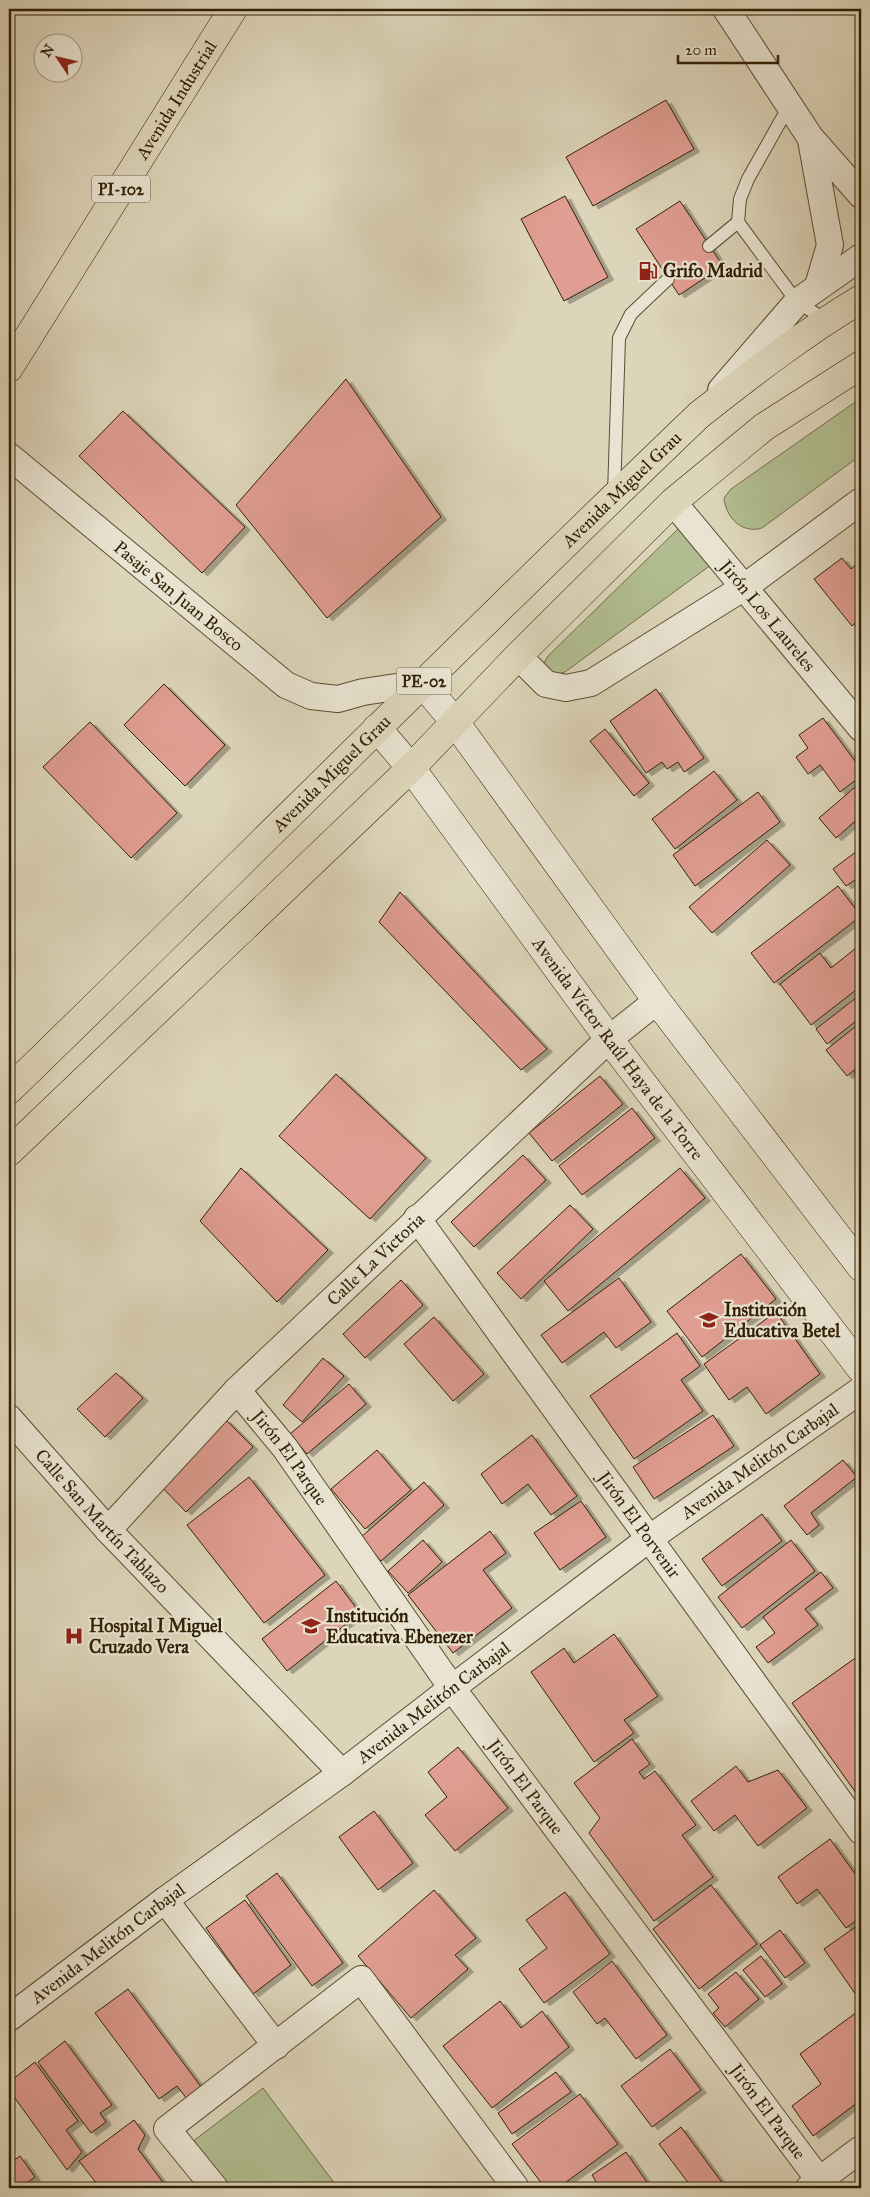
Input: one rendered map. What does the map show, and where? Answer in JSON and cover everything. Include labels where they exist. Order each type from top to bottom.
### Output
[{"type":"main road","name":"Avenida Industrial","points":[[9,368],[233,9]]},
{"type":"main road","name":"Avenida Miguel Grau","points":[[9,1090],[222,883],[422,683],[699,415],[745,378],[826,320],[861,299]]},
{"type":"main road","name":"PE-02","points":[[9,1152],[411,768],[518,656],[673,502],[764,427],[861,366]]},
{"type":"main road","points":[[422,683],[455,722],[657,1000],[861,1267]]},
{"type":"main road","name":"Avenida Víctor Raúl Haya de la Torre","points":[[377,728],[411,768],[609,1039],[861,1369]]},
{"type":"street","points":[[726,9],[810,137],[861,196]]},
{"type":"street","points":[[810,137],[830,245],[818,286]]},
{"type":"street","name":"Avenida Miguel Grau","points":[[699,415],[797,302],[861,258]]},
{"type":"street","name":"Pasaje San Juan Bosco","points":[[9,456],[286,685],[311,696],[338,699],[363,692],[422,683]]},
{"type":"street","points":[[518,656],[546,684],[566,688],[591,683],[746,586],[861,501]]},
{"type":"street","name":"Jirón Los Laureles","points":[[673,502],[746,586],[861,728]]},
{"type":"street","points":[[363,692],[377,728]]},
{"type":"street","name":"Calle La Victoria","points":[[108,1530],[237,1390],[417,1218],[609,1039],[657,1000]]},
{"type":"street","name":"Jirón El Porvenir","points":[[417,1218],[861,1831]]},
{"type":"street","name":"Jirón El Parque","points":[[237,1390],[284,1448],[452,1688],[814,2184]]},
{"type":"street","name":"Avenida Melitón Carbajal","points":[[9,2018],[165,1900],[342,1773],[650,1538],[861,1390]]},
{"type":"street","name":"Calle San Martín Tablazo","points":[[9,1418],[108,1530],[342,1773]]},
{"type":"street","points":[[165,1900],[276,2046]]},
{"type":"street","points":[[215,2188],[167,2130],[361,1979],[516,2188]]},
{"type":"street","points":[[814,2184],[861,2149]]},
{"type":"lane","points":[[789,106],[748,179],[740,199],[738,222],[797,302],[826,320]]},
{"type":"lane","points":[[709,246],[738,222]]},
{"type":"lane","points":[[614,497],[619,338],[631,314],[668,279]]},
{"type":"green space","points":[[861,398],[861,455],[762,528],[748,529],[736,523],[725,505],[724,498],[731,489]]},
{"type":"green space","points":[[679,528],[715,562],[565,672],[556,675],[545,667],[544,663],[548,656]]},
{"type":"green space","points":[[263,2088],[338,2188],[227,2188],[192,2142]]},
{"type":"building","points":[[666,100],[694,149],[593,206],[566,157]]},
{"type":"building","points":[[565,196],[608,277],[564,301],[521,219]]},
{"type":"building","points":[[680,201],[723,266],[679,295],[636,229]]},
{"type":"building","points":[[346,379],[441,517],[327,618],[236,505]]},
{"type":"building","points":[[123,411],[245,527],[202,573],[79,456]]},
{"type":"building","points":[[842,558],[851,569],[861,560],[861,618],[852,626],[814,579]]},
{"type":"building","points":[[164,684],[225,745],[185,786],[124,725]]},
{"type":"building","points":[[656,689],[704,758],[684,772],[678,762],[667,769],[662,762],[646,773],[610,721]]},
{"type":"building","points":[[823,718],[861,769],[861,776],[840,792],[820,765],[808,774],[796,757],[808,748],[799,735]]},
{"type":"building","points":[[90,722],[177,813],[131,858],[43,767]]},
{"type":"building","points":[[605,729],[649,783],[634,796],[590,741]]},
{"type":"building","points":[[714,771],[737,800],[675,849],[652,819]]},
{"type":"building","points":[[861,782],[861,816],[836,838],[819,818]]},
{"type":"building","points":[[758,792],[780,822],[695,886],[673,855]]},
{"type":"building","points":[[767,840],[790,865],[712,933],[689,907]]},
{"type":"building","points":[[861,848],[861,882],[858,878],[846,886],[833,869]]},
{"type":"building","points":[[838,886],[861,916],[774,983],[751,953]]},
{"type":"building","points":[[400,892],[547,1049],[521,1070],[379,922]]},
{"type":"building","points":[[861,944],[861,986],[811,1025],[780,984],[820,953],[831,968]]},
{"type":"building","points":[[861,994],[861,1017],[827,1044],[816,1029]]},
{"type":"building","points":[[861,1022],[861,1064],[847,1076],[826,1050]]},
{"type":"building","points":[[861,1066],[861,1082],[854,1072]]},
{"type":"building","points":[[336,1074],[426,1158],[370,1219],[279,1136]]},
{"type":"building","points":[[600,1076],[623,1104],[552,1161],[529,1133]]},
{"type":"building","points":[[632,1108],[655,1138],[582,1195],[559,1166]]},
{"type":"building","points":[[523,1155],[546,1180],[474,1247],[451,1222]]},
{"type":"building","points":[[241,1168],[328,1250],[277,1302],[200,1221]]},
{"type":"building","points":[[680,1168],[705,1198],[568,1311],[544,1281]]},
{"type":"building","points":[[570,1205],[593,1229],[521,1299],[497,1273]]},
{"type":"building","points":[[741,1254],[776,1299],[702,1357],[667,1311]]},
{"type":"building","points":[[619,1278],[651,1322],[616,1348],[604,1332],[562,1363],[541,1335]]},
{"type":"building","points":[[401,1280],[423,1305],[365,1358],[343,1334]]},
{"type":"building","points":[[776,1312],[820,1374],[766,1414],[747,1387],[729,1400],[704,1364]]},
{"type":"building","points":[[434,1317],[484,1374],[453,1401],[404,1344]]},
{"type":"building","points":[[677,1333],[700,1366],[681,1380],[703,1411],[634,1459],[590,1396]]},
{"type":"building","points":[[323,1358],[344,1376],[302,1422],[283,1405]]},
{"type":"building","points":[[116,1373],[143,1398],[105,1437],[77,1409]]},
{"type":"building","points":[[349,1384],[366,1404],[307,1454],[290,1434]]},
{"type":"building","points":[[713,1415],[734,1446],[654,1499],[633,1467]]},
{"type":"building","points":[[225,1419],[253,1447],[186,1512],[158,1483]]},
{"type":"building","points":[[532,1435],[577,1496],[551,1515],[528,1484],[502,1504],[481,1474]]},
{"type":"building","points":[[377,1450],[411,1490],[365,1529],[331,1489]]},
{"type":"building","points":[[843,1460],[857,1477],[811,1513],[819,1525],[807,1535],[784,1506]]},
{"type":"building","points":[[249,1477],[325,1575],[264,1623],[187,1525]]},
{"type":"building","points":[[424,1482],[444,1505],[381,1561],[360,1538]]},
{"type":"building","points":[[581,1501],[606,1537],[560,1570],[534,1533]]},
{"type":"building","points":[[762,1514],[782,1541],[722,1586],[702,1559]]},
{"type":"building","points":[[490,1531],[506,1553],[483,1570],[512,1608],[453,1653],[408,1595]]},
{"type":"building","points":[[423,1540],[442,1562],[408,1593],[388,1571]]},
{"type":"building","points":[[791,1540],[815,1571],[742,1628],[718,1597]]},
{"type":"building","points":[[821,1572],[833,1588],[805,1609],[818,1625],[768,1663],[756,1647],[775,1633],[763,1617]]},
{"type":"building","name":"Institución Educativa Ebenezer","points":[[336,1581],[360,1613],[287,1671],[262,1639]]},
{"type":"building","points":[[614,1634],[658,1696],[624,1720],[634,1733],[594,1762],[531,1672],[564,1648],[574,1663]]},
{"type":"building","points":[[861,1654],[861,1800],[792,1703]]},
{"type":"building","points":[[632,1739],[650,1764],[639,1772],[644,1779],[655,1771],[696,1825],[682,1835],[713,1877],[654,1921],[589,1833],[600,1818],[574,1783]]},
{"type":"building","points":[[458,1747],[508,1808],[455,1851],[425,1815],[447,1797],[428,1772]]},
{"type":"building","points":[[736,1766],[748,1782],[778,1770],[807,1808],[758,1846],[735,1815],[714,1831],[691,1801]]},
{"type":"building","points":[[374,1811],[413,1863],[378,1890],[339,1837]]},
{"type":"building","points":[[830,1839],[861,1882],[861,1917],[846,1928],[817,1889],[797,1904],[778,1877]]},
{"type":"building","points":[[277,1873],[343,1963],[312,1986],[246,1896]]},
{"type":"building","points":[[711,1885],[757,1944],[699,1989],[653,1929]]},
{"type":"building","points":[[434,1890],[476,1938],[455,1955],[468,1969],[411,2018],[358,1956]]},
{"type":"building","points":[[565,1892],[610,1954],[544,2003],[519,1969],[547,1948],[526,1920]]},
{"type":"building","points":[[245,1900],[291,1965],[253,1994],[206,1928]]},
{"type":"building","points":[[861,1923],[861,2002],[824,1949]]},
{"type":"building","points":[[780,1930],[805,1963],[785,1978],[760,1945]]},
{"type":"building","points":[[761,1956],[782,1984],[765,1997],[743,1970]]},
{"type":"building","points":[[612,1961],[667,2035],[636,2059],[605,2018],[597,2024],[573,1992]]},
{"type":"building","points":[[736,1972],[759,1999],[725,2027],[713,2013],[719,2008],[708,1994]]},
{"type":"building","points":[[128,1989],[202,2088],[187,2099],[177,2086],[159,2099],[95,2013]]},
{"type":"building","points":[[500,2001],[521,2028],[542,2011],[569,2047],[492,2108],[443,2046]]},
{"type":"building","points":[[861,2009],[861,2100],[813,2136],[792,2106],[821,2084],[800,2054]]},
{"type":"building","points":[[65,2041],[112,2105],[100,2113],[106,2122],[91,2133],[38,2062]]},
{"type":"building","points":[[670,2049],[701,2090],[652,2127],[621,2086]]},
{"type":"building","points":[[35,2062],[78,2121],[66,2130],[82,2152],[67,2170],[9,2090],[9,2082]]},
{"type":"building","points":[[556,2072],[571,2092],[512,2134],[498,2113]]},
{"type":"building","points":[[580,2094],[618,2144],[558,2188],[545,2188],[512,2144]]},
{"type":"building","points":[[134,2120],[145,2135],[138,2149],[165,2185],[160,2188],[100,2188],[79,2161]]},
{"type":"building","points":[[681,2127],[726,2188],[692,2188],[659,2144]]},
{"type":"building","points":[[626,2152],[651,2188],[600,2188],[592,2175]]},
{"type":"building","points":[[20,2156],[35,2177],[20,2188],[9,2188],[9,2164]]},
{"type":"place","name":"Grifo Madrid","points":[[648,271]]},
{"type":"place","name":"Institución Educativa Betel","points":[[709,1320]]},
{"type":"place","name":"Institución Educativa Ebenezer","points":[[311,1626]]},
{"type":"place","name":"Hospital I Miguel Cruzado Vera","points":[[74,1636]]}]
